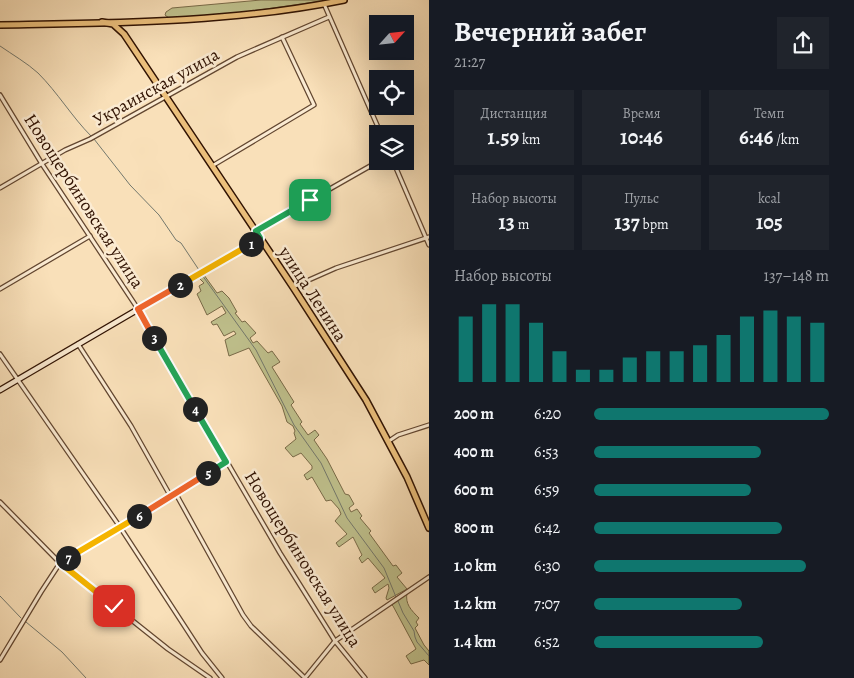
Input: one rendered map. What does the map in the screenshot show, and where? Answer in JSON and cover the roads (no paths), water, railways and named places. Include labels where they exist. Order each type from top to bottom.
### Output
[{"type":"main road","points":[[0,25],[135,22],[245,16],[344,0]]},
{"type":"main road","points":[[102,22],[113,24],[124,34]]},
{"type":"main road","points":[[120,22],[124,34]]},
{"type":"main road","points":[[124,34],[127,24],[135,22]]},
{"type":"main road","name":"улица Ленина","points":[[124,34],[366,400],[418,500],[429,528]]},
{"type":"main road","points":[[0,390],[260,238]]},
{"type":"street","points":[[324,4],[377,125]]},
{"type":"street","name":"Украинская улица","points":[[0,188],[65,150],[90,139],[237,57],[329,17]]},
{"type":"street","points":[[212,167],[314,105],[282,37]]},
{"type":"street","name":"Новощербиновская улица","points":[[0,95],[42,164],[138,309],[280,553],[336,641],[365,678]]},
{"type":"street","points":[[256,231],[369,167]]},
{"type":"street","points":[[397,170],[429,245]]},
{"type":"street","points":[[0,289],[90,236]]},
{"type":"street","points":[[293,287],[336,268],[427,237]]},
{"type":"street","points":[[78,344],[131,426],[171,497]]},
{"type":"street","points":[[0,354],[120,527],[202,653],[222,678]]},
{"type":"street","points":[[388,442],[398,435],[429,425]]},
{"type":"street","points":[[0,660],[60,563],[226,462]]},
{"type":"street","points":[[176,494],[243,615],[256,631],[305,678],[336,641],[429,577]]},
{"type":"street","points":[[0,502],[60,563],[168,649],[210,678]]},
{"type":"waterway","points":[[0,46],[38,73],[91,136]]},
{"type":"waterway","points":[[94,139],[130,185],[159,215],[199,270]]},
{"type":"waterway","points":[[202,275],[256,350],[294,425],[321,463],[347,518],[384,568],[396,597]]},
{"type":"waterway","points":[[0,596],[21,618]]},
{"type":"waterway","points":[[398,601],[414,631],[417,642],[429,656]]},
{"type":"waterway","points":[[26,622],[62,652],[86,678]]}]
